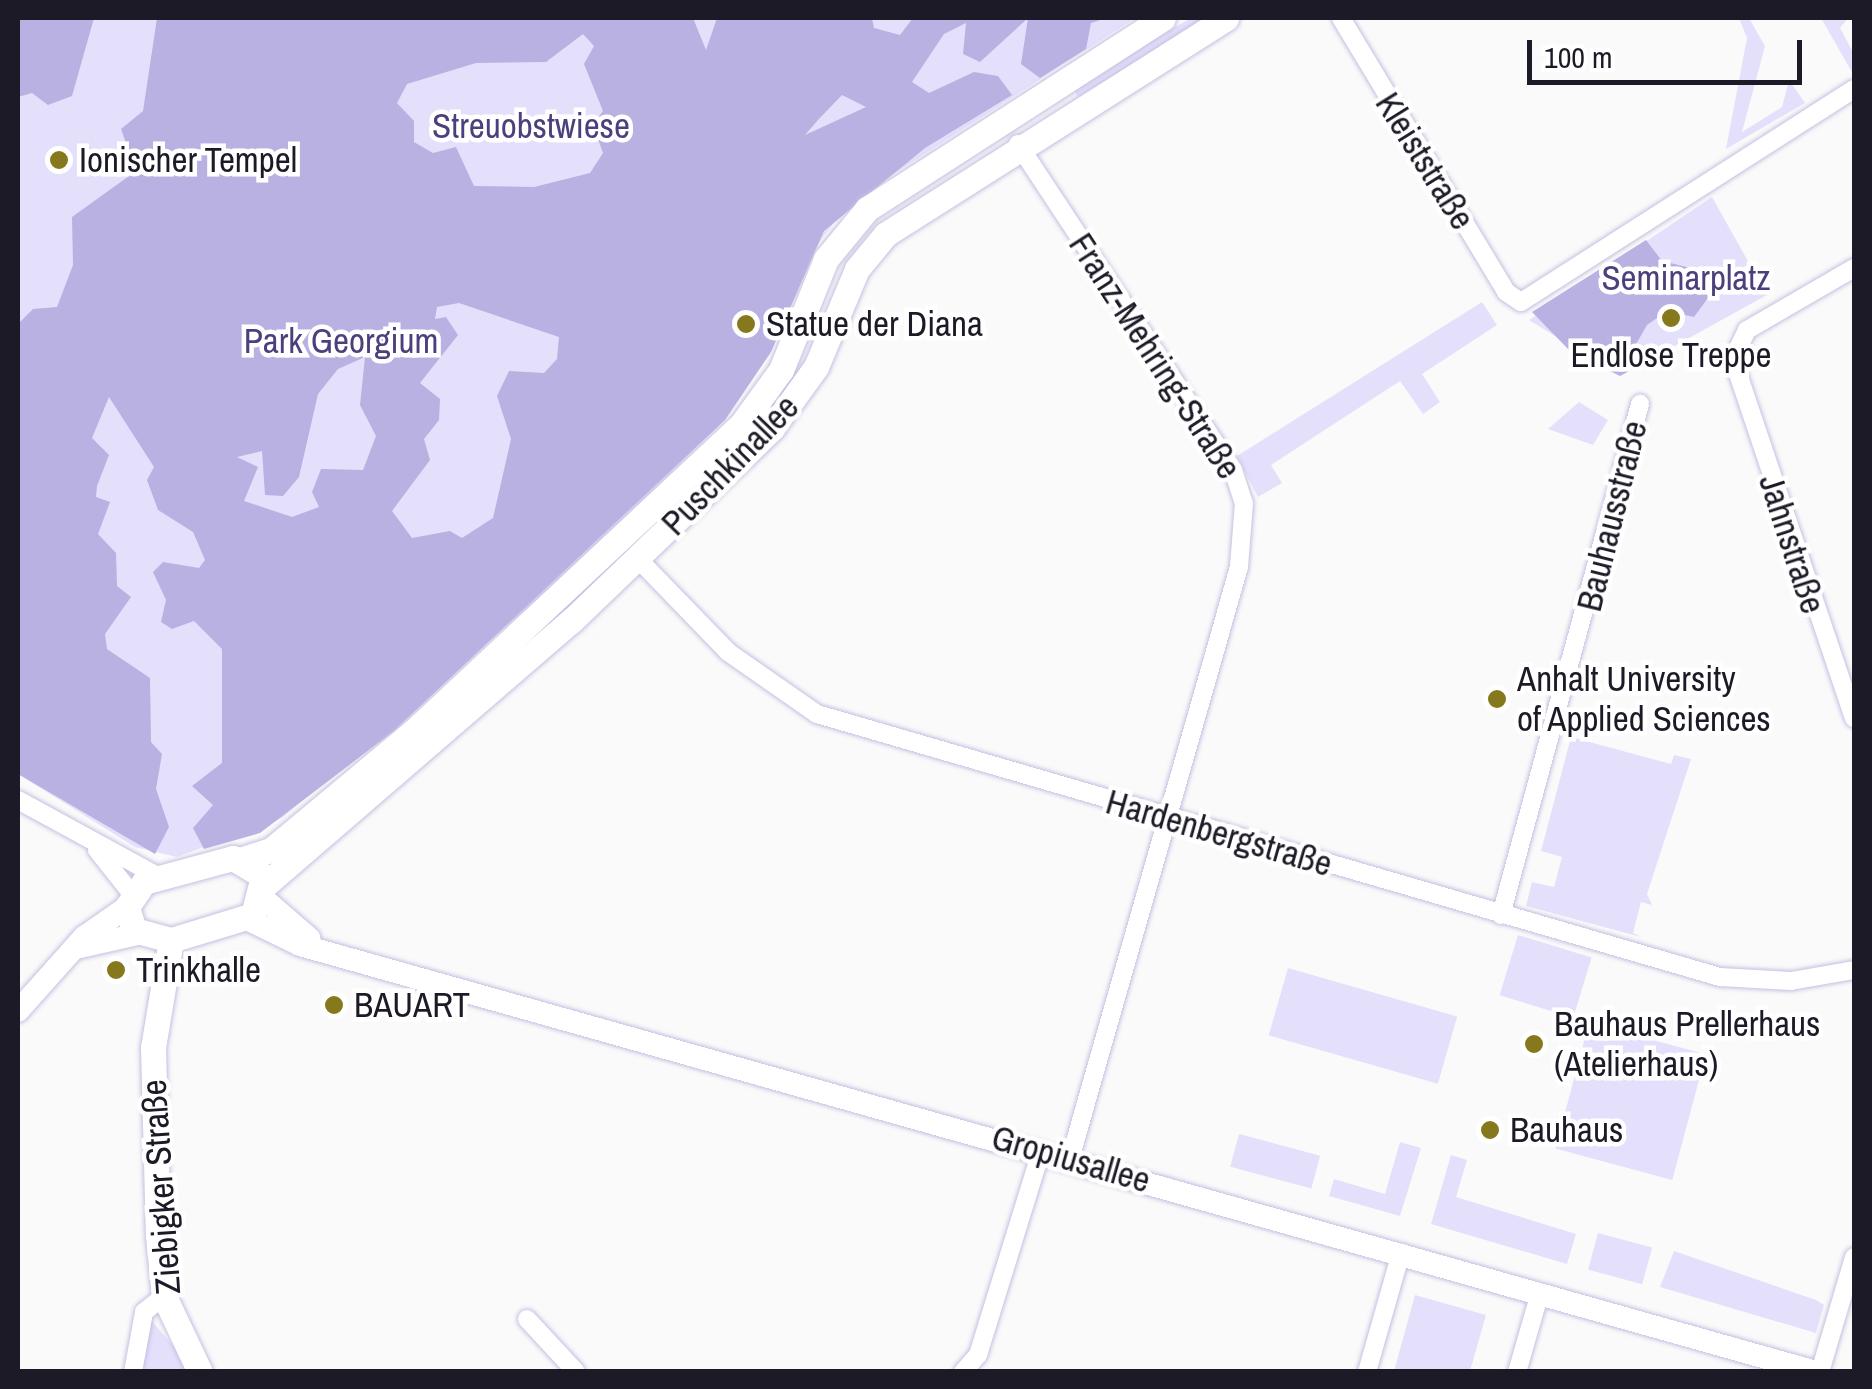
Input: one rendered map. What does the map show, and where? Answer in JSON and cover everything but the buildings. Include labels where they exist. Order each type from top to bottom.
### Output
[{"type":"main road","name":"Puschkinallee","points":[[158,876],[271,850],[415,730],[741,425],[781,370],[826,258],[867,210],[1163,18]]},
{"type":"main road","name":"Puschkinallee","points":[[247,919],[265,891],[639,560],[792,406],[879,242],[1018,144],[1226,18]]},
{"type":"main road","points":[[243,859],[265,891]]},
{"type":"main road","points":[[158,876],[130,900],[152,937],[247,919]]},
{"type":"main road","name":"Ziebigker Straße","points":[[152,937],[164,1296],[200,1372]]},
{"type":"street","name":"Kleiststraße","points":[[1341,18],[1516,301],[1656,221],[1684,190],[1854,88]]},
{"type":"street","name":"Franz-Mehring-Straße","points":[[1018,144],[1233,470],[1244,504],[1241,557],[1070,1159]]},
{"type":"street","name":"Jahnstraße","points":[[1854,268],[1747,330],[1734,369],[1854,718]]},
{"type":"street","name":"Bauhausstraße","points":[[1501,916],[1640,404]]},
{"type":"street","name":"Hardenbergstraße","points":[[639,560],[751,672],[817,714],[1720,978],[1791,981],[1854,970]]},
{"type":"street","points":[[18,800],[98,850],[158,876]]},
{"type":"street","points":[[18,1011],[130,900],[98,850]]},
{"type":"street","name":"Gropiusallee","points":[[265,891],[325,948]]},
{"type":"street","name":"Gropiusallee","points":[[247,919],[325,948],[1818,1372]]},
{"type":"street","points":[[80,947],[152,937]]},
{"type":"street","points":[[963,1372],[978,1354],[1041,1151]]},
{"type":"street","points":[[1367,1372],[1402,1253]]},
{"type":"street","points":[[1818,1372],[1854,1257]]},
{"type":"street","points":[[1517,1372],[1540,1292]]},
{"type":"street","points":[[133,1372],[144,1312],[164,1296]]},
{"type":"street","points":[[527,1319],[576,1372]]},
{"type":"green space","name":"Park Georgium","points":[[18,18],[1135,18],[850,202],[804,262],[771,352],[725,420],[564,577],[282,818],[177,857],[135,847],[18,774]]},
{"type":"green space","points":[[18,18],[94,18],[72,96],[48,105],[32,93],[18,97]]},
{"type":"green space","name":"Park Georgium","points":[[157,18],[693,18],[706,50],[717,18],[872,18],[874,28],[900,35],[913,18],[1028,18],[980,62],[963,54],[966,23],[944,34],[912,82],[929,93],[974,72],[998,76],[1012,95],[925,148],[824,231],[771,352],[725,420],[394,731],[260,833],[204,849],[193,828],[213,805],[192,786],[222,763],[222,649],[194,621],[172,629],[161,622],[166,600],[153,572],[163,562],[199,568],[205,560],[193,532],[158,510],[147,480],[154,467],[109,397],[92,438],[109,455],[97,486],[96,497],[110,502],[98,534],[116,553],[117,586],[131,597],[105,634],[107,649],[150,678],[151,742],[162,754],[156,789],[169,827],[155,854],[18,774],[18,324],[33,309],[57,307],[73,265],[72,217],[136,171],[121,129],[143,111]],"holes":[[[583,34],[594,46],[584,64],[603,111],[593,125],[603,153],[590,173],[534,187],[474,186],[456,147],[433,153],[414,142],[414,121],[397,103],[407,84],[476,63],[546,62]],[[842,95],[866,107],[805,135]],[[459,303],[559,337],[557,359],[544,373],[509,371],[497,396],[511,439],[493,518],[462,538],[450,531],[412,538],[392,511],[430,460],[424,439],[439,420],[440,399],[420,383],[458,335],[446,317],[435,319],[437,307]],[[365,357],[360,405],[376,436],[363,470],[321,469],[312,492],[319,507],[292,517],[244,501],[258,467],[237,457],[262,451],[265,495],[283,496],[299,477],[318,394],[338,369]]]},
{"type":"green space","points":[[1028,18],[1106,18],[1091,23],[1086,49],[1040,78],[1021,64]]},
{"type":"green space","points":[[1191,18],[1209,18],[1078,97],[1071,85]]},
{"type":"green space","points":[[1739,18],[1749,18],[1765,46],[1742,132],[1782,107],[1789,80],[1805,103],[1726,149],[1747,38]]},
{"type":"green space","points":[[1821,18],[1848,18],[1840,28],[1854,54],[1853,74]]},
{"type":"green space","name":"Seminarplatz","points":[[1712,197],[1767,295],[1620,376],[1529,320]]},
{"type":"green space","points":[[1646,240],[1662,261],[1699,270],[1716,287],[1694,317],[1667,311],[1647,325],[1635,346],[1642,364],[1620,376],[1570,351],[1532,312]]},
{"type":"green space","points":[[1482,302],[1497,325],[1422,374],[1440,402],[1423,414],[1400,381],[1271,465],[1282,483],[1258,497],[1237,456]]},
{"type":"green space","points":[[1579,402],[1608,420],[1593,445],[1548,429]]},
{"type":"green space","points":[[1571,737],[1671,764],[1674,755],[1691,759],[1647,894],[1652,905],[1641,902],[1633,933],[1641,937],[1526,906],[1532,882],[1554,887],[1562,857],[1541,851]]},
{"type":"green space","points":[[1518,935],[1592,958],[1573,1018],[1500,995]]},
{"type":"green space","points":[[1288,968],[1457,1017],[1438,1084],[1269,1035]]},
{"type":"green space","points":[[1589,1023],[1706,1054],[1672,1180],[1555,1149]]},
{"type":"green space","points":[[1239,1134],[1320,1156],[1311,1189],[1230,1167]]},
{"type":"green space","points":[[1400,1142],[1421,1148],[1400,1216],[1329,1196],[1334,1179],[1385,1194]]},
{"type":"green space","points":[[1451,1155],[1467,1160],[1456,1197],[1576,1234],[1567,1264],[1431,1224]]},
{"type":"green space","points":[[1598,1233],[1652,1247],[1642,1284],[1588,1270]]},
{"type":"green space","points":[[1674,1251],[1816,1300],[1824,1305],[1816,1333],[1660,1287]]},
{"type":"green space","points":[[1415,1295],[1486,1315],[1470,1371],[1394,1371]]},
{"type":"green space","points":[[144,1312],[195,1371],[133,1372]]},
{"type":"place","name":"Ionischer Tempel","points":[[59,160]]},
{"type":"place","name":"Endlose Treppe","points":[[1671,318]]},
{"type":"place","name":"Statue der Diana","points":[[746,324]]},
{"type":"place","name":"Anhalt University of Applied Sciences","points":[[1497,699]]},
{"type":"place","name":"Trinkhalle","points":[[116,970]]},
{"type":"place","name":"BAUART","points":[[334,1005]]},
{"type":"place","name":"Bauhaus Prellerhaus (Atelierhaus)","points":[[1534,1044]]},
{"type":"place","name":"Bauhaus","points":[[1490,1130]]},
{"type":"park label","name":"Streuobstwiese","points":[[531,126]]}]
